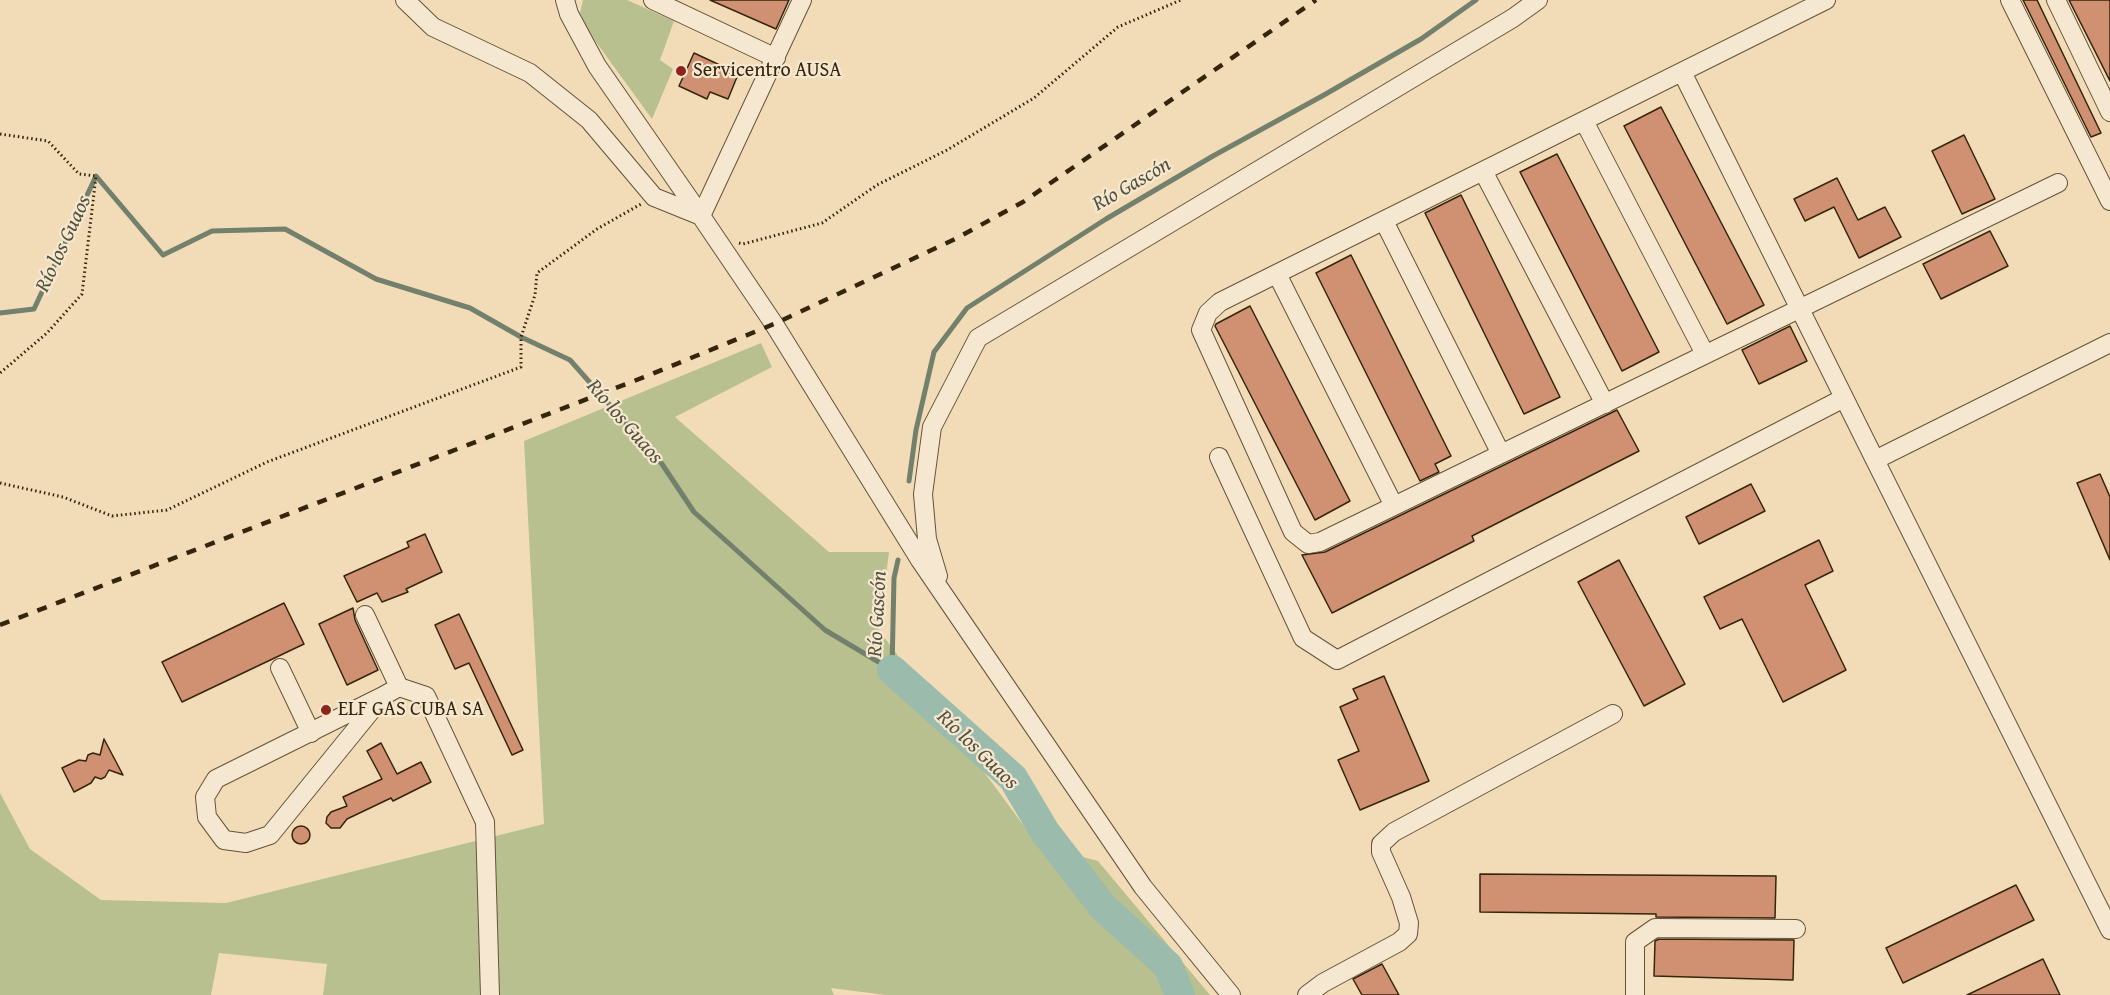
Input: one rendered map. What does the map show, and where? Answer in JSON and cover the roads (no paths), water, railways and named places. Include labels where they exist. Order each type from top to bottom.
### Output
[{"type":"street","points":[[405,0],[434,27],[530,73],[590,120],[654,197],[701,216]]},
{"type":"street","points":[[565,0],[569,14],[597,66],[774,324],[920,560],[1143,887],[1231,995]]},
{"type":"street","points":[[653,0],[776,57]]},
{"type":"street","points":[[701,216],[802,0]]},
{"type":"street","points":[[942,592],[927,539],[923,494],[932,427],[978,338],[1513,18],[1538,0]]},
{"type":"street","points":[[1826,0],[1220,302],[1208,313],[1201,330],[1293,532],[1308,544],[1320,542],[2058,183]]},
{"type":"street","points":[[2010,0],[2110,201]]},
{"type":"street","points":[[2056,0],[2110,112]]},
{"type":"street","points":[[1682,72],[2110,930]]},
{"type":"street","points":[[1584,121],[1705,354]]},
{"type":"street","points":[[1483,171],[1605,404]]},
{"type":"street","points":[[1384,221],[1501,454]]},
{"type":"street","points":[[1277,274],[1394,506]]},
{"type":"street","points":[[1875,460],[2110,343]]},
{"type":"street","points":[[1219,457],[1303,638],[1337,660],[1844,398]]},
{"type":"street","points":[[365,615],[391,692]]},
{"type":"street","points":[[280,668],[311,733]]},
{"type":"street","points":[[391,692],[270,835],[246,843],[224,840],[207,817],[205,797],[216,779],[391,692],[426,696],[485,822],[490,995]]},
{"type":"street","points":[[1307,995],[1323,983],[1399,942],[1408,934],[1409,923],[1401,897],[1380,852],[1381,844],[1394,832],[1613,714]]},
{"type":"street","points":[[1635,995],[1635,942],[1655,928],[1796,929]]},
{"type":"waterway","name":"Río Gascón","points":[[909,481],[916,430],[934,352],[967,308],[1106,219],[1421,39],[1476,0]]},
{"type":"waterway","name":"Río los Guaos","points":[[0,313],[34,309],[96,176],[163,255],[212,231],[285,229],[376,279],[470,308],[521,337],[570,360],[662,464],[694,512],[825,630],[892,670],[894,578],[898,560]]},
{"type":"waterway","name":"Río los Guaos","points":[[892,670],[1013,778],[1045,832],[1103,907],[1168,966],[1180,995]]},
{"type":"railway","points":[[0,625],[647,376],[774,324],[955,239],[1023,202],[1316,0]]},
{"type":"place","name":"Servicentro AUSA","points":[[681,71]]},
{"type":"place","name":"ELF GAS CUBA SA","points":[[326,710]]}]
